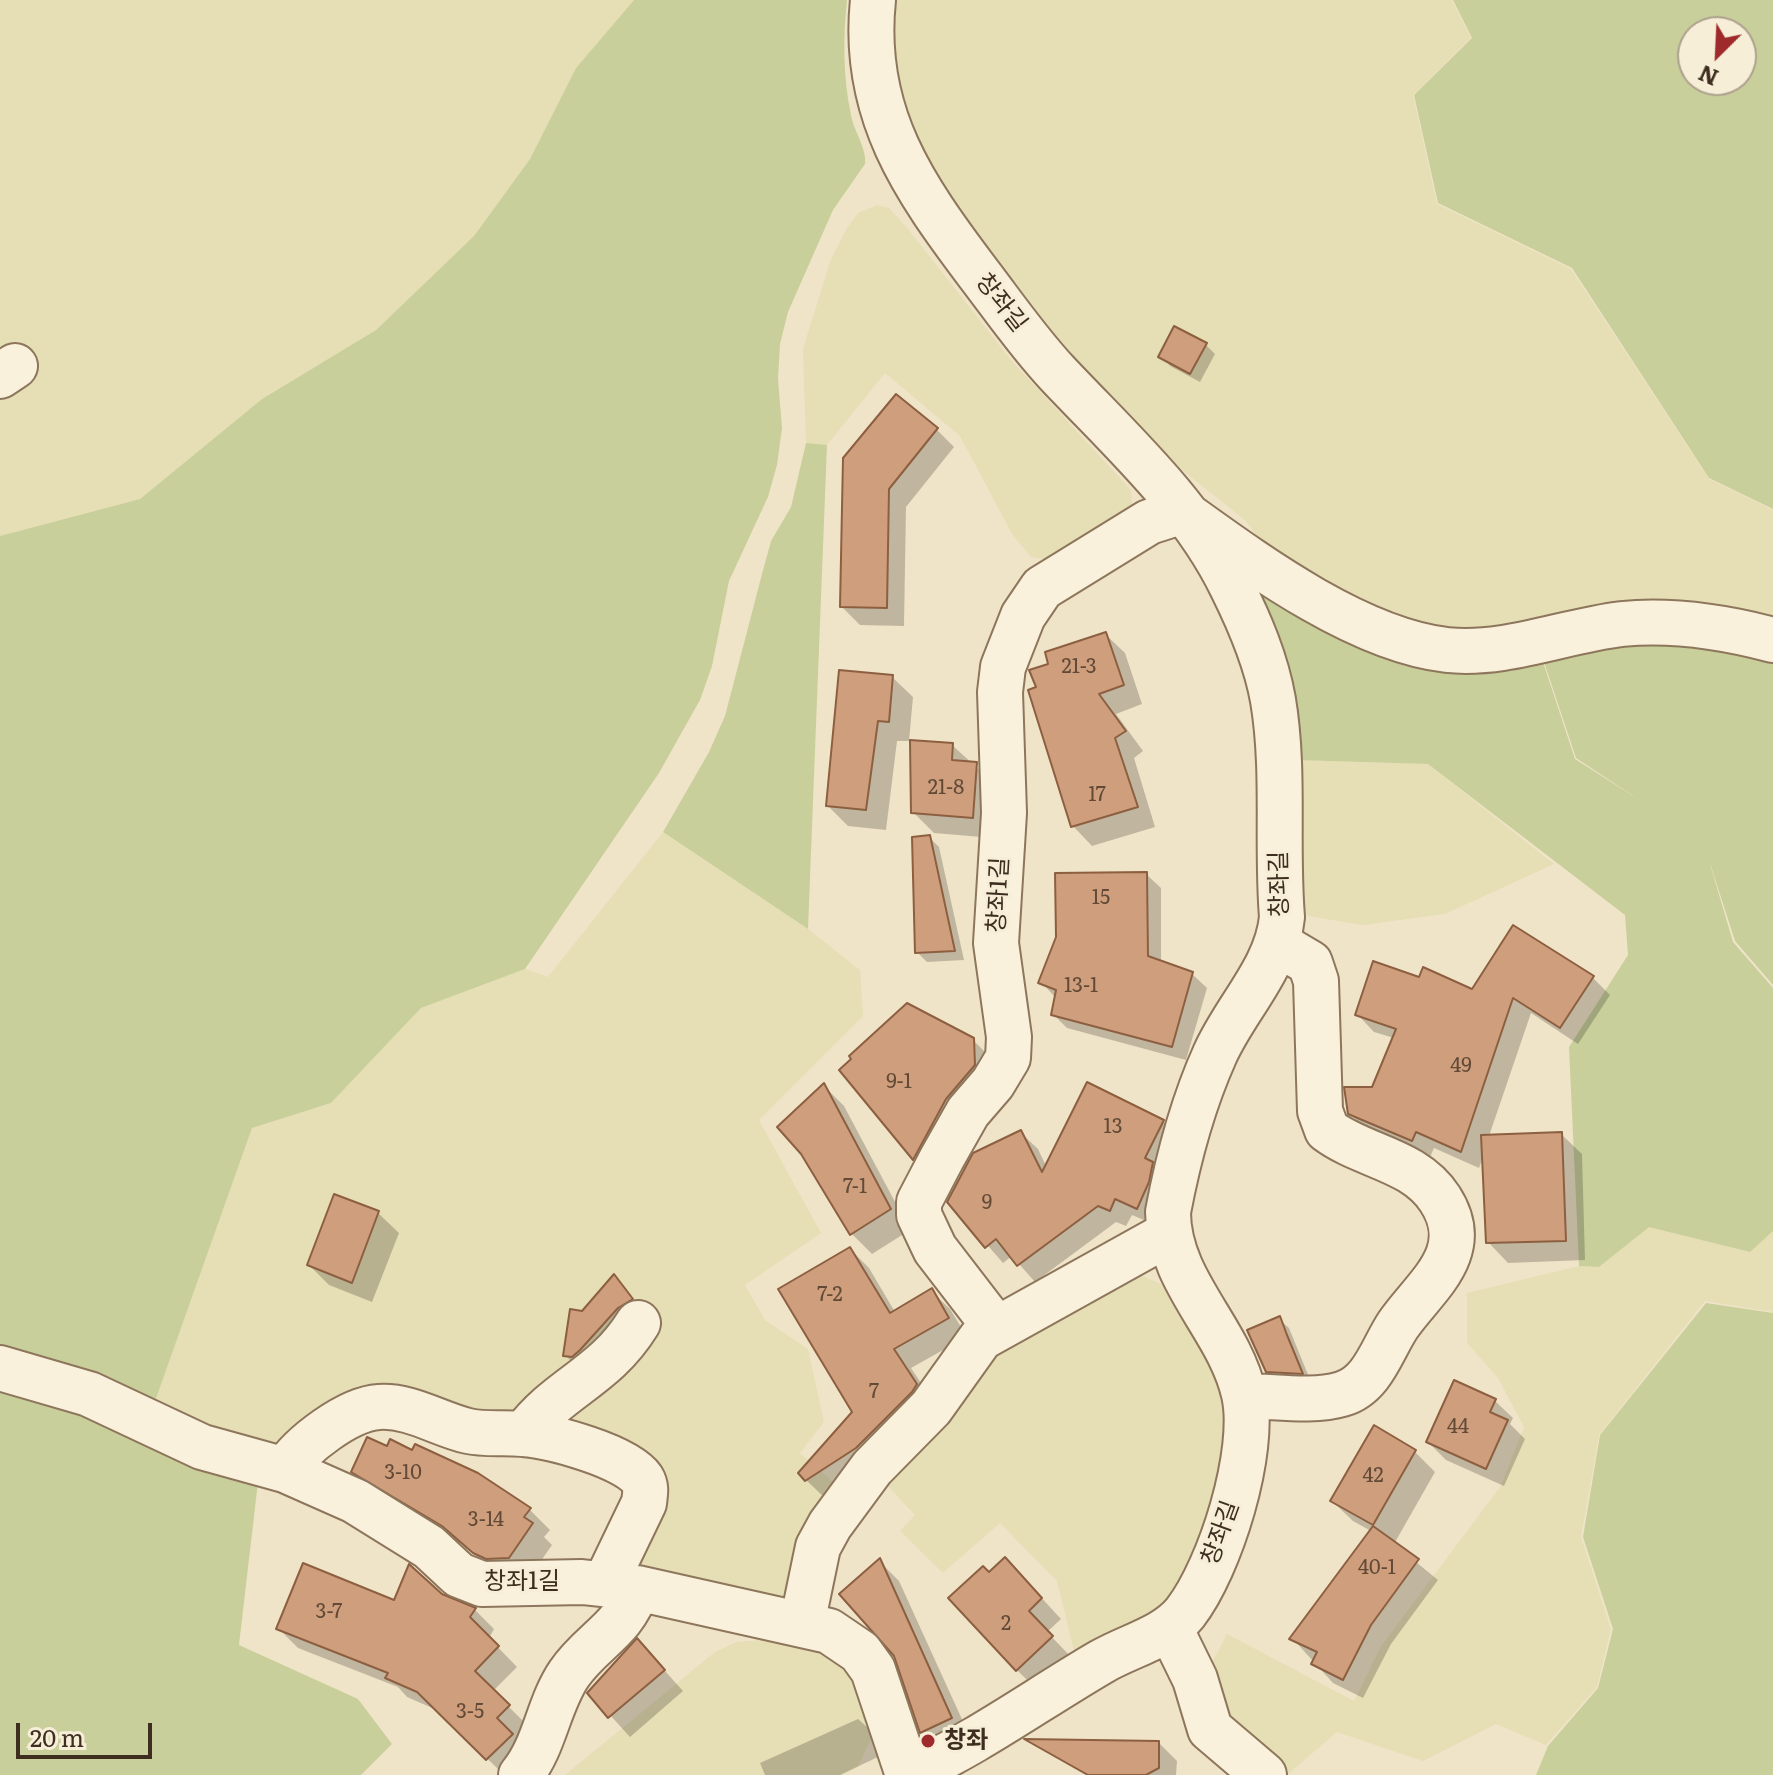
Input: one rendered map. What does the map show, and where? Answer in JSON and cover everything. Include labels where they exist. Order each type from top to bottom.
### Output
[{"type":"street","name":"창좌길","points":[[873,0],[878,90],[887,128],[923,198],[1053,369],[1188,516],[1231,583],[1248,621],[1264,663],[1273,700],[1278,742],[1282,917],[1278,944],[1228,1029],[1202,1086],[1173,1186],[1168,1234],[1181,1272],[1231,1355],[1245,1396],[1246,1440],[1231,1509],[1197,1593],[1170,1628],[1101,1663],[955,1753],[907,1775]]},
{"type":"street","name":"창좌1길","points":[[995,1327],[935,1249],[919,1215],[919,1202],[968,1112],[993,1083],[1008,1058],[1009,1037],[996,943],[1004,813],[1000,692],[1003,667],[1023,616],[1042,588],[1149,522],[1174,514],[1188,516]]},
{"type":"street","points":[[1188,516],[1335,610],[1408,642],[1447,650],[1483,650],[1620,624],[1670,622],[1773,640]]},
{"type":"street","points":[[1245,1396],[1317,1397],[1355,1388],[1379,1359],[1399,1323],[1428,1292],[1447,1257],[1451,1236],[1442,1201],[1430,1185],[1389,1159],[1345,1142],[1327,1130],[1320,1111],[1316,981],[1310,963],[1278,944]]},
{"type":"street","points":[[802,1624],[814,1559],[830,1525],[872,1468],[931,1408],[968,1352],[995,1327],[1168,1234]]},
{"type":"street","points":[[524,1434],[548,1405],[610,1362],[638,1323]]},
{"type":"street","name":"창좌1길","points":[[0,1368],[89,1394],[181,1438],[224,1454],[285,1470],[355,1501],[429,1547],[468,1581],[482,1584],[621,1586],[829,1631],[860,1652],[873,1670],[887,1705],[907,1775]]},
{"type":"street","points":[[285,1470],[305,1444],[356,1414],[381,1406],[425,1415],[466,1431],[524,1434],[584,1447],[641,1478],[646,1489],[644,1503],[621,1586],[624,1619],[587,1652],[567,1676],[538,1747],[521,1775]]},
{"type":"street","points":[[1170,1628],[1195,1679],[1210,1729],[1264,1775]]},
{"type":"shaded area","points":[[0,0],[634,0],[576,68],[530,159],[474,236],[376,330],[262,399],[140,499],[0,536]]},
{"type":"shaded area","points":[[895,0],[1452,0],[1471,38],[1413,95],[1437,204],[1571,269],[1709,479],[1773,510],[1773,625],[1463,636],[1400,626],[1271,556],[1246,521],[1168,459],[1112,404],[1022,300],[916,149],[896,79],[892,38]]},
{"type":"shaded area","points":[[877,205],[889,208],[908,229],[1011,360],[1131,490],[1132,507],[1060,561],[1031,557],[1012,534],[960,436],[885,373],[827,445],[806,443],[803,349],[831,259],[858,213]]},
{"type":"shaded area","points":[[1295,760],[1428,764],[1554,864],[1445,914],[1363,925],[1308,916],[1297,898]]},
{"type":"shaded area","points":[[663,832],[808,929],[860,970],[863,1016],[759,1120],[821,1233],[745,1285],[765,1320],[808,1349],[824,1422],[800,1453],[837,1485],[787,1606],[622,1575],[663,1497],[492,1416],[295,1437],[271,1447],[254,1448],[153,1407],[252,1128],[331,1103],[421,1008],[525,969],[548,977]]},
{"type":"shaded area","points":[[1649,1226],[1749,1252],[1773,1231],[1773,1312],[1705,1301],[1599,1435],[1581,1537],[1611,1629],[1597,1687],[1546,1745],[1496,1724],[1423,1761],[1337,1732],[1287,1775],[1282,1775],[1230,1729],[1211,1665],[1227,1634],[1354,1701],[1381,1646],[1500,1487],[1524,1427],[1498,1378],[1467,1343],[1467,1293],[1579,1266],[1599,1267]]},
{"type":"shaded area","points":[[1139,1274],[1165,1286],[1188,1307],[1207,1337],[1227,1408],[1226,1453],[1196,1550],[1175,1594],[1159,1611],[1075,1655],[1057,1581],[1000,1523],[943,1573],[900,1531],[915,1515],[880,1478],[983,1356]]},
{"type":"shaded area","points":[[815,1640],[858,1671],[877,1727],[858,1767],[843,1775],[565,1775],[715,1652],[737,1642]]},
{"type":"green space","points":[[634,0],[847,0],[844,44],[846,86],[865,158],[865,164],[833,210],[788,312],[780,344],[778,379],[782,428],[777,465],[768,497],[729,581],[712,666],[700,700],[659,773],[525,969],[421,1008],[331,1103],[252,1128],[153,1407],[0,1358],[0,536],[140,499],[262,399],[376,330],[474,236],[530,159],[576,68]]},
{"type":"green space","points":[[1453,0],[1773,0],[1773,509],[1709,478],[1572,268],[1438,203],[1414,95],[1472,38]]},
{"type":"green space","points":[[806,443],[827,445],[808,929],[663,832],[709,752],[725,716],[771,541],[791,507]]},
{"type":"green space","points":[[1251,582],[1542,659],[1575,759],[1641,801],[1576,758],[1543,659],[1632,638],[1773,656],[1773,985],[1735,941],[1708,857],[1733,942],[1773,988],[1773,1231],[1750,1252],[1649,1227],[1599,1267],[1579,1266],[1569,1047],[1628,955],[1625,915],[1428,764],[1295,760]]},
{"type":"green space","points":[[1706,1303],[1773,1313],[1773,1775],[1536,1775],[1548,1746],[1598,1688],[1613,1629],[1583,1537],[1600,1435]]},
{"type":"green space","points":[[0,1384],[73,1401],[258,1482],[239,1645],[358,1699],[392,1744],[361,1775],[0,1775]]},
{"type":"building","points":[[1174,326],[1207,343],[1190,374],[1158,357]]},
{"type":"building","points":[[896,394],[938,428],[889,489],[887,608],[840,607],[843,458]]},
{"type":"building","points":[[1106,632],[1124,685],[1099,694],[1126,731],[1115,738],[1138,807],[1071,827],[1028,690],[1036,687],[1029,670],[1048,664],[1045,652]]},
{"type":"building","points":[[839,670],[893,675],[889,722],[878,721],[866,810],[826,806]]},
{"type":"building","points":[[910,740],[953,743],[952,760],[977,762],[973,818],[911,813]]},
{"type":"building","points":[[930,835],[955,951],[915,953],[912,837]]},
{"type":"building","points":[[1147,872],[1148,956],[1193,972],[1172,1047],[1051,1015],[1056,990],[1038,983],[1056,937],[1055,873]]},
{"type":"building","points":[[1513,925],[1594,976],[1560,1028],[1513,998],[1461,1152],[1416,1132],[1412,1141],[1348,1114],[1344,1087],[1372,1087],[1396,1029],[1355,1015],[1373,961],[1419,977],[1423,967],[1472,989]]},
{"type":"building","points":[[907,1003],[974,1038],[975,1065],[946,1099],[913,1160],[839,1070],[851,1059],[849,1056]]},
{"type":"building","points":[[1087,1082],[1164,1120],[1145,1158],[1153,1162],[1149,1182],[1137,1209],[1115,1199],[1110,1211],[1098,1206],[1017,1266],[996,1239],[985,1248],[947,1202],[973,1153],[1021,1130],[1042,1172]]},
{"type":"building","points":[[824,1083],[891,1209],[850,1235],[801,1154],[777,1127]]},
{"type":"building","points":[[1562,1132],[1566,1241],[1486,1243],[1481,1135]]},
{"type":"building","points":[[334,1194],[379,1211],[352,1283],[307,1265]]},
{"type":"building","points":[[850,1247],[890,1313],[932,1288],[949,1318],[894,1349],[917,1384],[912,1392],[856,1448],[805,1481],[798,1473],[852,1412],[778,1289]]},
{"type":"building","points":[[614,1274],[633,1299],[618,1308],[572,1357],[563,1356],[570,1309],[582,1311]]},
{"type":"building","points":[[1280,1316],[1303,1374],[1266,1372],[1247,1330]]},
{"type":"building","points":[[1454,1380],[1496,1399],[1490,1412],[1508,1420],[1486,1469],[1426,1442]]},
{"type":"building","points":[[1374,1425],[1416,1450],[1373,1525],[1330,1501]]},
{"type":"building","points":[[367,1437],[387,1446],[390,1439],[412,1450],[415,1444],[478,1473],[531,1508],[524,1517],[533,1523],[509,1558],[486,1559],[473,1553],[442,1526],[351,1472]]},
{"type":"building","points":[[1373,1526],[1419,1559],[1371,1625],[1343,1680],[1311,1664],[1317,1652],[1289,1639]]},
{"type":"building","points":[[1005,1557],[1042,1598],[1029,1611],[1053,1636],[1016,1671],[948,1598],[983,1566],[989,1572]]},
{"type":"building","points":[[880,1558],[952,1718],[920,1733],[894,1656],[839,1594]]},
{"type":"building","points":[[303,1563],[394,1600],[409,1564],[442,1594],[476,1608],[470,1617],[499,1646],[475,1671],[510,1705],[497,1718],[513,1734],[486,1760],[417,1692],[385,1678],[388,1673],[276,1629]]},
{"type":"building","points":[[637,1638],[665,1670],[608,1718],[587,1693]]},
{"type":"building","points":[[1024,1739],[1159,1741],[1159,1768],[1146,1775],[1088,1775]]},
{"type":"place","name":"창좌","points":[[928,1741]]}]
